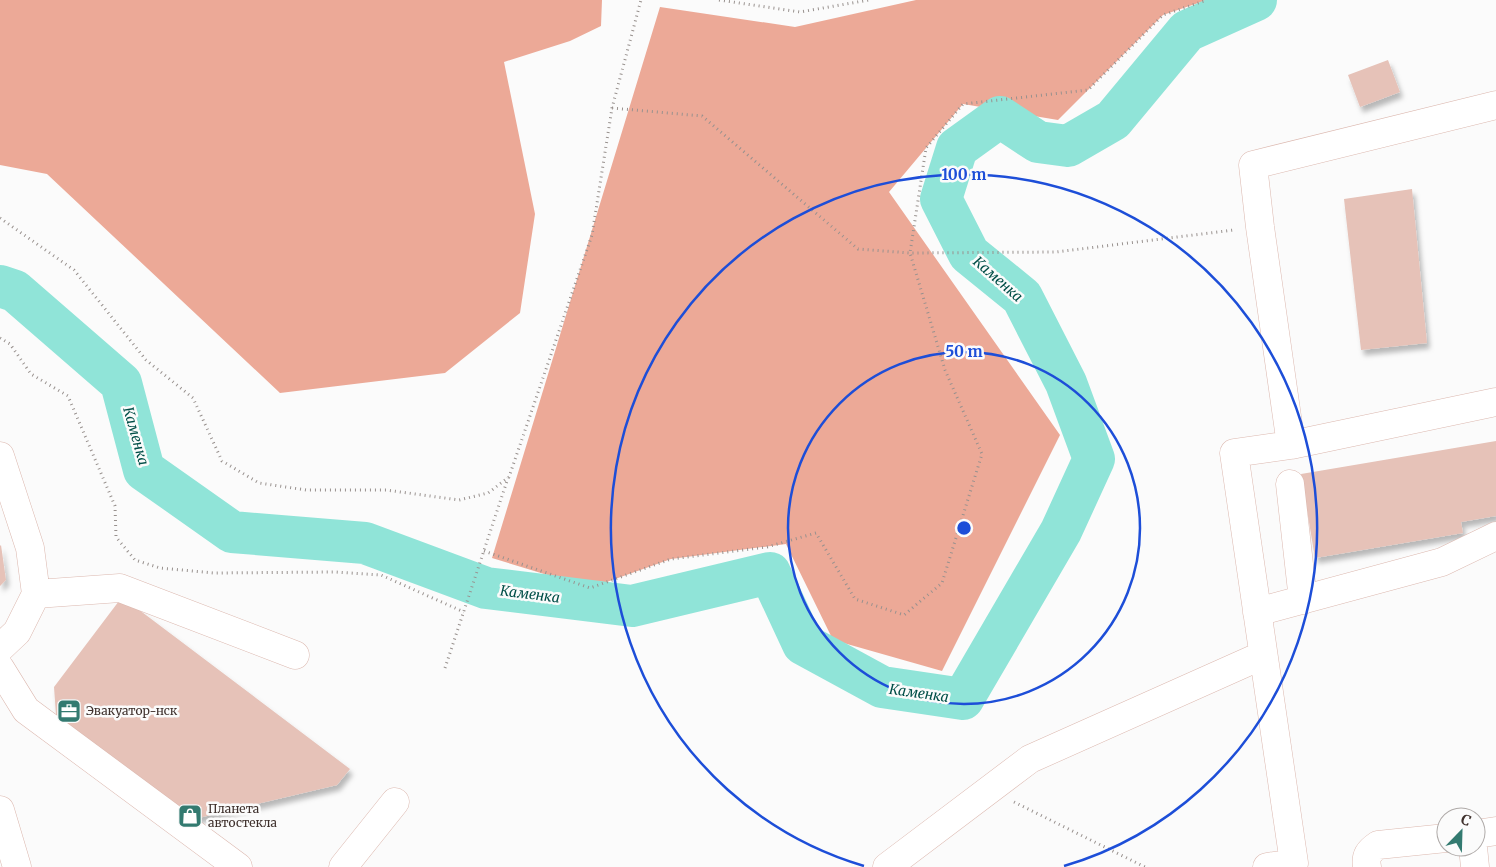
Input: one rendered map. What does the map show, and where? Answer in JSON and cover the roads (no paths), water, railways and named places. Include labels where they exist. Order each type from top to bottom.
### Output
[{"type":"lane","points":[[1291,445],[1253,165],[1496,105]]},
{"type":"lane","points":[[1267,867],[1294,863],[1234,453],[1291,445],[1496,402]]},
{"type":"lane","points":[[0,456],[30,548],[36,594],[17,632],[0,648]]},
{"type":"lane","points":[[1290,484],[1302,600]]},
{"type":"lane","points":[[1257,612],[1442,562],[1496,536]]},
{"type":"lane","points":[[36,594],[120,588],[295,655]]},
{"type":"lane","points":[[886,867],[1030,759],[1264,655]]},
{"type":"lane","points":[[0,668],[26,710],[238,867]]},
{"type":"lane","points":[[343,867],[395,802]]},
{"type":"lane","points":[[0,810],[17,867]]},
{"type":"lane","points":[[1366,867],[1366,859],[1370,850],[1378,845],[1436,839]]},
{"type":"waterway","name":"Каменка","points":[[0,286],[15,291],[121,383],[144,470],[232,532],[365,543],[486,588],[632,606],[770,573],[803,644],[882,687],[963,699],[1061,531],[1094,459],[1066,383],[1022,297],[969,254],[941,199],[957,148],[1000,117],[1038,142],[1068,146],[1113,120],[1187,31],[1256,0]]},
{"type":"place","name":"Эвакуатор-нск","points":[[69,711]]},
{"type":"place","name":"Планета автостекла","points":[[190,816]]}]
